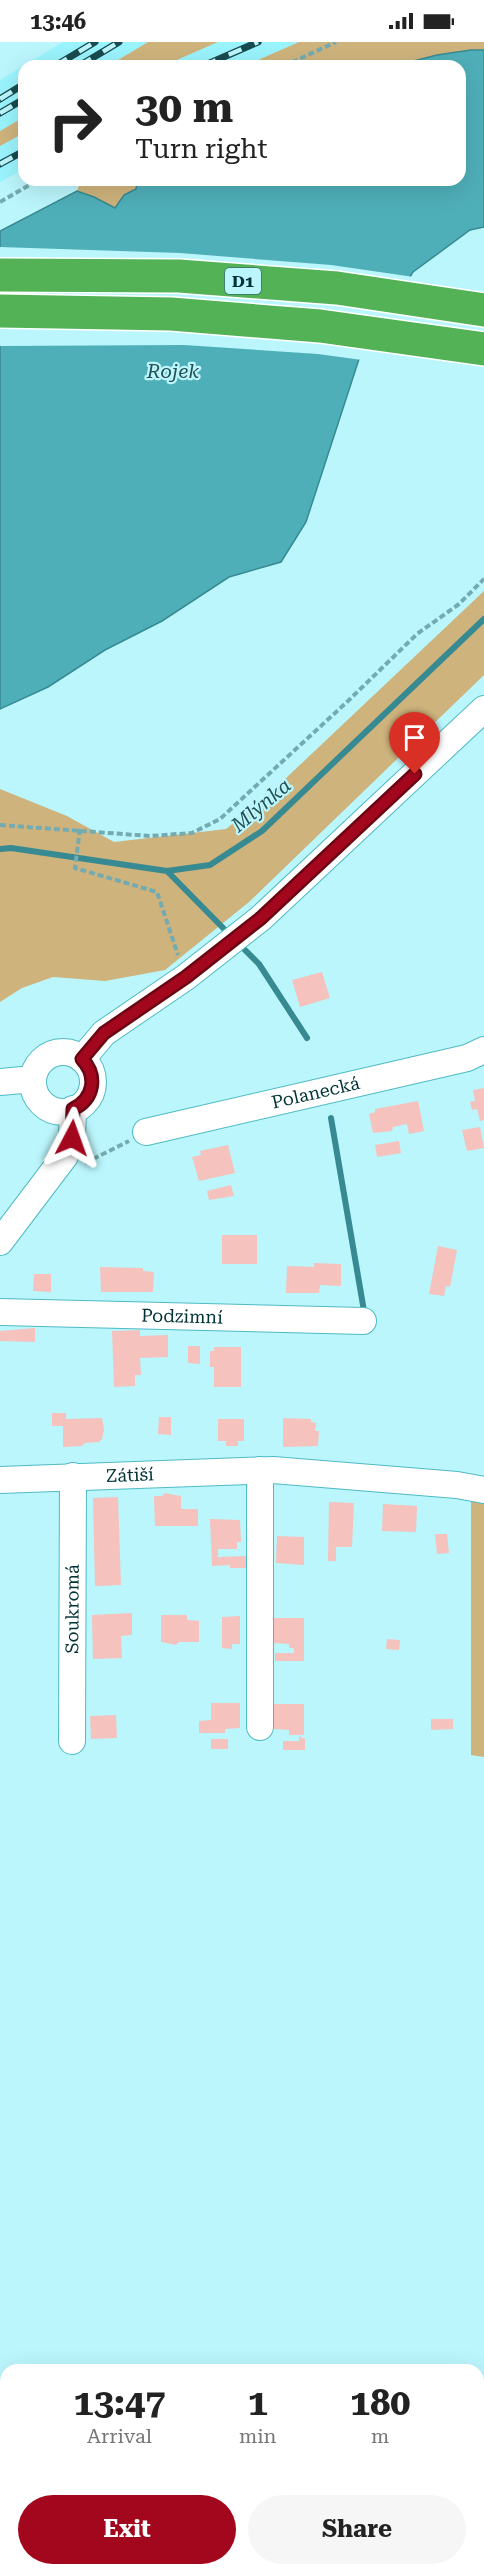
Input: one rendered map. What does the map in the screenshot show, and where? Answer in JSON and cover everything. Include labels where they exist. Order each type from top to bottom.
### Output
[{"type":"highway","name":"D1","points":[[0,275],[179,276],[337,288],[484,310]]},
{"type":"highway","name":"D1","points":[[0,311],[171,314],[262,321],[320,326],[484,349]]},
{"type":"street","points":[[82,1059],[104,1033],[186,977],[261,918],[484,709]]},
{"type":"street","name":"Polanecká","points":[[146,1132],[467,1058],[484,1050]]},
{"type":"street","points":[[65,1052],[82,1059],[91,1074],[92,1087],[84,1102],[73,1109],[55,1110],[43,1104],[35,1092],[33,1078],[38,1065],[51,1054],[65,1052]]},
{"type":"street","points":[[0,1082],[33,1078]]},
{"type":"street","points":[[0,1242],[59,1164],[72,1138],[73,1109]]},
{"type":"street","name":"Podzimní","points":[[0,1312],[363,1321]]},
{"type":"street","points":[[260,1470],[260,1727]]},
{"type":"street","name":"Zátiší","points":[[0,1480],[260,1470],[457,1485],[484,1490]]},
{"type":"street","name":"Soukromá","points":[[72,1741],[73,1476]]},
{"type":"path","points":[[297,60],[336,42]]},
{"type":"path","points":[[0,202],[28,186]]},
{"type":"path","points":[[0,825],[150,836],[192,833],[220,819],[417,634],[459,604],[484,579]]},
{"type":"path","points":[[80,830],[75,868],[157,892],[186,977]]},
{"type":"path","points":[[85,1163],[146,1132]]},
{"type":"shaded area","points":[[63,42],[148,42],[118,60],[33,60]]},
{"type":"shaded area","points":[[148,42],[218,42],[177,60],[118,60]]},
{"type":"shaded area","points":[[218,42],[299,42],[258,60],[177,60]]},
{"type":"shaded area","points":[[299,42],[484,42],[484,50],[437,55],[417,60],[258,60]]},
{"type":"shaded area","points":[[18,69],[18,120],[0,131],[0,80]]},
{"type":"shaded area","points":[[18,120],[18,136],[0,146],[0,131]]},
{"type":"shaded area","points":[[18,136],[18,172],[0,182],[0,146]]},
{"type":"shaded area","points":[[79,186],[137,186],[136,189],[124,195],[115,208],[77,191]]},
{"type":"shaded area","points":[[484,591],[484,675],[249,902],[165,970],[105,981],[53,977],[22,988],[0,1002],[0,789],[67,816],[114,842],[226,829],[266,797]]},
{"type":"shaded area","points":[[471,1493],[484,1496],[484,1757],[471,1755]]},
{"type":"water","name":"Rojek","points":[[484,50],[484,227],[470,230],[413,272],[360,356],[306,522],[281,562],[229,577],[162,621],[105,650],[48,687],[0,709],[0,231],[77,191],[115,208],[124,195],[136,189],[137,186],[466,186],[466,60],[417,60],[437,55]]},
{"type":"pier","points":[[0,247],[180,253],[331,265],[414,277],[362,360],[318,354],[184,345],[0,346]]},
{"type":"building","points":[[322,972],[330,998],[300,1007],[292,980]]},
{"type":"building","points":[[484,1088],[484,1120],[480,1121],[477,1109],[472,1110],[470,1102],[475,1101],[473,1090]]},
{"type":"building","points":[[418,1101],[424,1131],[409,1134],[407,1124],[393,1127],[392,1131],[373,1133],[369,1114],[375,1112],[375,1109]]},
{"type":"building","points":[[480,1127],[484,1148],[467,1151],[462,1130]]},
{"type":"building","points":[[399,1141],[401,1153],[377,1157],[375,1145]]},
{"type":"building","points":[[228,1145],[235,1173],[199,1181],[192,1157],[201,1155],[200,1151]]},
{"type":"building","points":[[231,1185],[234,1196],[209,1200],[207,1191]]},
{"type":"building","points":[[222,1235],[257,1235],[257,1264],[222,1264]]},
{"type":"building","points":[[438,1246],[457,1250],[450,1287],[446,1286],[444,1296],[429,1294]]},
{"type":"building","points":[[314,1263],[341,1264],[341,1286],[320,1285],[319,1293],[286,1293],[287,1266],[314,1267]]},
{"type":"building","points":[[100,1267],[143,1268],[143,1271],[154,1272],[153,1292],[101,1292]]},
{"type":"building","points":[[34,1274],[51,1274],[51,1292],[33,1291]]},
{"type":"building","points":[[35,1328],[35,1342],[0,1341],[0,1331]]},
{"type":"building","points":[[140,1330],[140,1336],[168,1335],[168,1357],[140,1358],[141,1375],[135,1375],[135,1386],[114,1387],[112,1331]]},
{"type":"building","points":[[188,1346],[200,1346],[200,1364],[188,1363]]},
{"type":"building","points":[[214,1347],[241,1347],[241,1387],[214,1387],[214,1367],[210,1367],[210,1351],[214,1351]]},
{"type":"building","points":[[52,1413],[66,1413],[66,1419],[102,1418],[104,1430],[102,1439],[99,1442],[85,1443],[82,1446],[63,1447],[63,1426],[52,1426]]},
{"type":"building","points":[[159,1417],[171,1417],[171,1435],[158,1434]]},
{"type":"building","points":[[283,1418],[311,1419],[311,1422],[316,1423],[315,1431],[319,1431],[318,1446],[283,1447]]},
{"type":"building","points":[[218,1419],[244,1419],[244,1441],[238,1441],[238,1446],[226,1446],[226,1441],[218,1441]]},
{"type":"building","points":[[165,1493],[181,1496],[181,1509],[198,1509],[198,1526],[155,1526],[154,1496],[162,1496]]},
{"type":"building","points":[[118,1497],[121,1585],[95,1586],[93,1498]]},
{"type":"building","points":[[329,1502],[354,1503],[352,1547],[336,1547],[336,1561],[328,1561]]},
{"type":"building","points":[[383,1504],[417,1506],[416,1532],[382,1531]]},
{"type":"building","points":[[210,1519],[240,1520],[241,1542],[237,1542],[237,1549],[218,1549],[218,1557],[248,1556],[248,1568],[230,1568],[230,1565],[212,1566]]},
{"type":"building","points":[[435,1534],[447,1534],[449,1553],[437,1554]]},
{"type":"building","points":[[277,1536],[304,1537],[304,1565],[276,1563]]},
{"type":"building","points":[[132,1613],[132,1635],[121,1636],[122,1658],[93,1659],[92,1615]]},
{"type":"building","points":[[161,1615],[187,1615],[187,1620],[199,1621],[199,1642],[179,1642],[176,1645],[161,1642]]},
{"type":"building","points":[[240,1616],[240,1644],[232,1644],[232,1649],[222,1648],[222,1617]]},
{"type":"building","points":[[274,1618],[304,1618],[304,1661],[275,1661],[275,1653],[294,1653],[294,1648],[289,1648],[289,1644],[274,1643]]},
{"type":"building","points":[[387,1639],[400,1640],[399,1650],[386,1649]]},
{"type":"building","points":[[211,1703],[240,1703],[240,1728],[225,1729],[225,1733],[199,1733],[199,1721],[211,1720]]},
{"type":"building","points":[[274,1704],[304,1704],[304,1735],[289,1735],[289,1730],[274,1729]]},
{"type":"building","points":[[116,1715],[117,1738],[91,1739],[90,1716]]},
{"type":"building","points":[[431,1719],[453,1719],[453,1729],[431,1730]]},
{"type":"building","points":[[299,1736],[305,1739],[305,1750],[283,1750],[283,1741],[299,1741]]},
{"type":"building","points":[[211,1739],[228,1739],[228,1749],[211,1749]]},
{"type":"waterway","name":"Mlýnka","points":[[0,849],[11,848],[167,871],[210,865],[262,831],[484,619]]},
{"type":"waterway","points":[[167,871],[230,935]]},
{"type":"waterway","points":[[239,944],[259,964],[307,1038]]},
{"type":"waterway","points":[[331,1118],[364,1311]]},
{"type":"railway","points":[[65,60],[95,42]]},
{"type":"railway","points":[[89,60],[119,42]]},
{"type":"railway","points":[[217,60],[258,42]]},
{"type":"railway","points":[[0,99],[18,88]]},
{"type":"railway","points":[[0,113],[18,102]]},
{"type":"railway","points":[[0,164],[18,154]]},
{"type":"route","points":[[72,1138],[73,1109],[81,1105],[91,1091],[90,1070],[82,1059],[102,1035],[186,977],[261,918],[415,774]]}]
